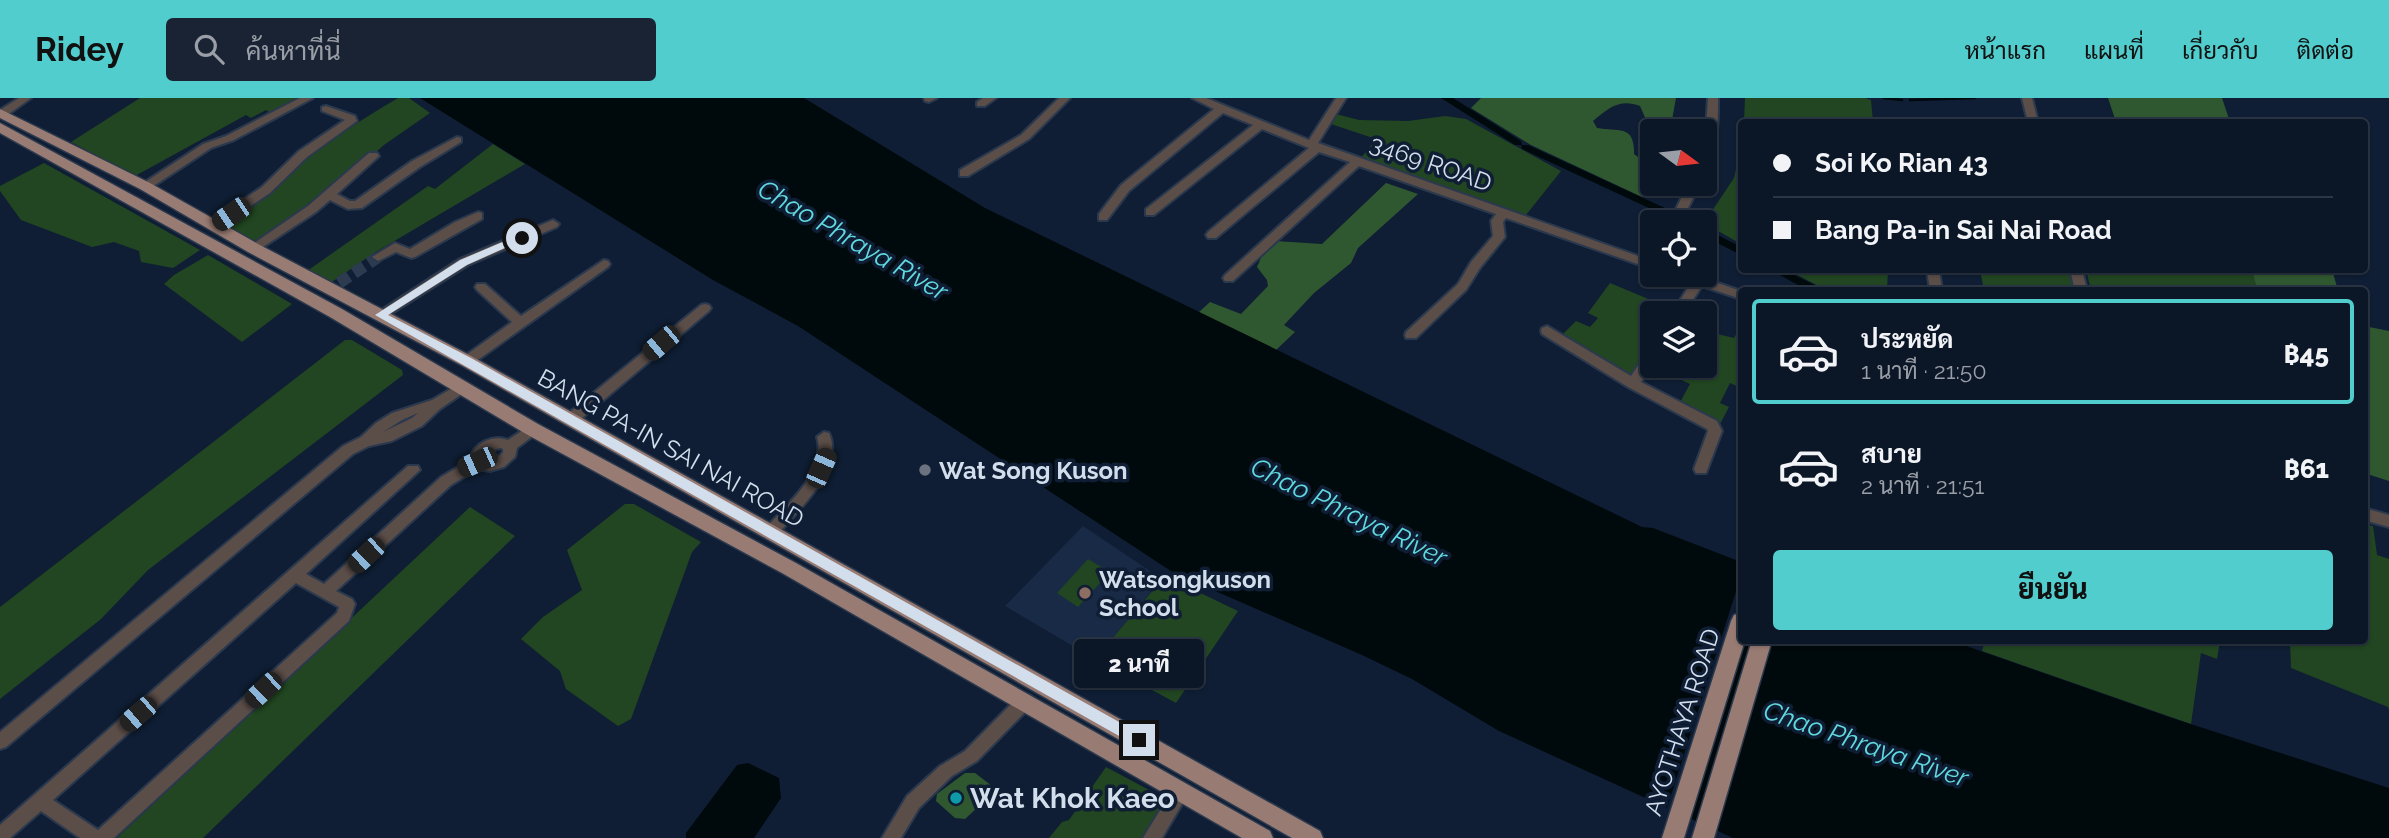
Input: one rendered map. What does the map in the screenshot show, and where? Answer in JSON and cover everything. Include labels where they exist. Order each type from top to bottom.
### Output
[{"type":"main road","name":"BANG PA-IN SAI NAI ROAD","points":[[1,118],[145,186],[253,248],[335,286],[380,315],[615,444],[1312,838]]},
{"type":"main road","name":"BANG PA-IN SAI NAI ROAD","points":[[1,118],[461,388],[1025,701],[1262,838]]},
{"type":"main road","points":[[593,462],[615,444]]},
{"type":"main road","name":"AYOTHAYA ROAD","points":[[1673,838],[1738,631]]},
{"type":"main road","points":[[1703,838],[1761,644]]},
{"type":"street","points":[[1,118],[26,98]]},
{"type":"street","points":[[145,186],[207,146],[230,138],[308,98]]},
{"type":"street","points":[[964,173],[1025,137],[1065,98]]},
{"type":"street","name":"3469 ROAD","points":[[1197,98],[1314,146],[1640,261]]},
{"type":"street","points":[[1212,235],[1314,146],[1341,98]]},
{"type":"street","points":[[1712,119],[1713,98]]},
{"type":"street","points":[[2026,98],[2032,119]]},
{"type":"street","points":[[214,225],[266,190],[303,153],[351,121],[351,118],[326,109]]},
{"type":"street","points":[[1103,217],[1125,188],[1221,109]]},
{"type":"street","points":[[1150,212],[1260,125]]},
{"type":"street","points":[[330,195],[348,205],[358,205],[416,164],[457,140]]},
{"type":"street","points":[[253,248],[297,221],[373,156]]},
{"type":"street","points":[[1229,278],[1358,161]]},
{"type":"street","points":[[1682,209],[1688,196]]},
{"type":"street","points":[[1411,335],[1462,287],[1475,265],[1499,237],[1497,222],[1504,213]]},
{"type":"street","points":[[378,257],[395,247],[411,254],[478,216]]},
{"type":"street","points":[[380,315],[464,262],[553,224]]},
{"type":"street","points":[[467,361],[604,264]]},
{"type":"street","points":[[481,287],[521,323]]},
{"type":"street","points":[[1717,287],[1738,294]]},
{"type":"street","points":[[570,420],[705,308]]},
{"type":"street","points":[[1547,331],[1633,384],[1714,428],[1701,469]]},
{"type":"street","points":[[1633,384],[1640,373]]},
{"type":"street","points":[[0,742],[348,450],[366,441],[387,437],[417,422],[435,405],[461,388]]},
{"type":"street","points":[[325,592],[446,481],[477,462],[488,466],[503,461],[510,453],[510,446],[533,429]]},
{"type":"street","points":[[771,532],[821,468],[828,453],[828,444],[824,437]]},
{"type":"street","points":[[0,836],[413,470]]},
{"type":"street","points":[[2368,515],[2389,521]]},
{"type":"street","points":[[102,838],[344,616],[347,604],[294,575]]},
{"type":"street","points":[[891,838],[913,802],[946,771],[971,756],[1025,701]]},
{"type":"street","points":[[1152,838],[1181,792]]},
{"type":"street","points":[[40,801],[95,838]]},
{"type":"shaded area","name":"Watsongkuson School","points":[[1083,526],[1162,579],[1095,659],[1005,606]]},
{"type":"green space","points":[[140,98],[303,98],[272,114],[266,110],[251,118],[246,115],[135,176],[71,142]]},
{"type":"green space","points":[[398,98],[409,98],[430,113],[384,145],[300,217],[255,243],[222,225],[307,158]]},
{"type":"green space","points":[[1481,98],[1676,98],[1672,119],[1646,119],[1640,106],[1626,103],[1604,112],[1593,121],[1597,128],[1624,131],[1632,138],[1634,154],[1640,158],[1640,196],[1646,196],[1642,197],[1531,145],[1471,108]]},
{"type":"green space","points":[[1745,98],[1865,98],[1871,100],[1873,119],[1744,119]]},
{"type":"green space","points":[[2108,98],[2222,98],[2229,119],[2115,119]]},
{"type":"green space","points":[[1336,114],[1359,120],[1408,121],[1445,116],[1466,119],[1561,171],[1526,215],[1361,158],[1376,139],[1328,123]]},
{"type":"green space","points":[[493,144],[525,164],[374,253],[332,282],[307,271],[428,186],[435,189]]},
{"type":"green space","points":[[1738,161],[1738,242],[1717,230],[1717,210],[1713,210],[1734,178]]},
{"type":"green space","points":[[44,163],[200,250],[173,268],[141,262],[139,251],[114,242],[92,247],[21,220],[0,191],[0,186]]},
{"type":"green space","points":[[1386,183],[1418,194],[1358,248],[1351,263],[1314,293],[1284,325],[1295,332],[1276,350],[1198,313],[1210,302],[1241,314],[1268,286],[1267,280],[1257,267],[1263,253],[1275,241],[1322,244]]},
{"type":"green space","points":[[208,255],[292,304],[242,342],[164,284]]},
{"type":"green space","points":[[1794,273],[1888,273],[1887,287],[1820,287]]},
{"type":"green space","points":[[1981,273],[2071,273],[2074,287],[1983,287]]},
{"type":"green space","points":[[2087,273],[2253,273],[2256,287],[2090,287]]},
{"type":"green space","points":[[2253,273],[2333,273],[2337,287],[2256,287]]},
{"type":"green space","points":[[1610,283],[1653,301],[1640,301],[1640,370],[1622,375],[1561,336],[1576,321],[1590,327],[1598,318],[1588,313]]},
{"type":"green space","points":[[2368,327],[2389,331],[2389,481],[2368,474]]},
{"type":"green space","points":[[1738,331],[1738,387],[1730,383],[1720,403],[1729,407],[1719,426],[1678,406],[1690,384],[1677,378],[1717,378],[1717,334],[1734,338]]},
{"type":"green space","points":[[345,340],[352,340],[402,370],[403,375],[148,570],[101,619],[0,699],[0,607]]},
{"type":"green space","points":[[625,504],[634,504],[701,542],[692,552],[631,719],[618,726],[566,689],[560,671],[521,639],[543,617],[582,590],[567,550]]},
{"type":"green space","points":[[470,507],[515,536],[203,838],[117,838]]},
{"type":"green space","points":[[2368,525],[2373,526],[2377,555],[2389,559],[2389,710],[2388,707],[2291,668],[2290,644],[2368,644]]},
{"type":"green space","points":[[1088,559],[1110,572],[1078,607],[1057,593]]},
{"type":"green space","points":[[1165,576],[1238,611],[1176,703],[1095,659]]},
{"type":"green space","points":[[1984,644],[2220,644],[2217,659],[2201,653],[2191,724],[1982,651]]},
{"type":"green space","points":[[1106,767],[1166,799],[1167,805],[1146,838],[1049,838],[1062,822],[1069,820]]},
{"type":"green space","points":[[965,773],[975,773],[992,786],[991,795],[965,819],[955,818],[936,801],[937,794]]},
{"type":"water","name":"Chao Phraya River","points":[[420,98],[804,98],[985,208],[1642,527],[1653,528],[1738,561],[1738,644],[1961,644],[2169,717],[2389,788],[2389,838],[1733,838],[1499,731],[1412,679],[1362,655],[1174,573],[798,326],[713,280]]},
{"type":"water","points":[[748,763],[779,778],[781,798],[754,838],[686,838],[686,833],[737,765]]},
{"type":"pier","points":[[1738,585],[1740,644],[1688,821],[1666,811]]},
{"type":"waterway","points":[[1446,98],[1518,143]]},
{"type":"waterway","points":[[1884,98],[1902,100]]},
{"type":"waterway","points":[[1910,100],[1975,98]]},
{"type":"waterway","points":[[1525,147],[1661,210]]},
{"type":"waterway","points":[[1717,238],[1738,249]]},
{"type":"waterway","points":[[1782,273],[1809,287]]},
{"type":"tunnel","points":[[339,283],[378,257]]},
{"type":"place","name":"Wat Song Kuson","points":[[925,470]]},
{"type":"place","name":"Watsongkuson School","points":[[1085,593]]},
{"type":"place","name":"Wat Khok Kaeo","points":[[956,798]]},
{"type":"route","points":[[522,238],[504,243],[464,262],[380,315],[467,361],[1139,740]]}]
